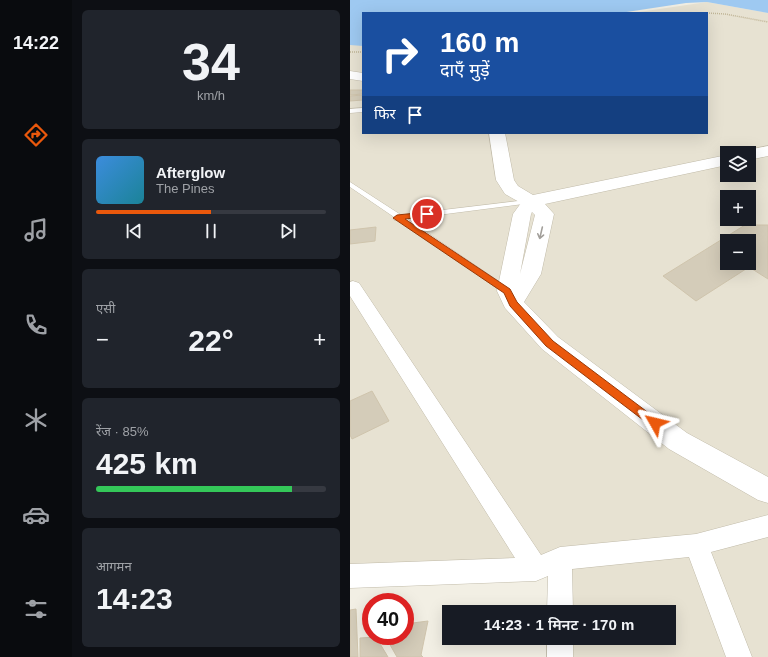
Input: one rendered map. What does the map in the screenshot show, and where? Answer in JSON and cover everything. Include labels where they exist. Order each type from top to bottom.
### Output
[{"type":"street","points":[[350,75],[362,77]]},
{"type":"street","points":[[497,134],[505,180],[511,190],[531,201],[720,161]]},
{"type":"street","points":[[756,154],[768,151]]},
{"type":"street","points":[[531,201],[522,214],[510,297],[550,343],[678,441],[768,491]]},
{"type":"street","points":[[353,287],[536,569]]},
{"type":"street","points":[[350,576],[536,569],[560,559],[696,545],[768,526]]},
{"type":"street","points":[[696,545],[739,657]]},
{"type":"street","points":[[560,559],[560,605]]},
{"type":"street","points":[[560,645],[560,657]]},
{"type":"lane","points":[[350,112],[362,110]]},
{"type":"lane","points":[[350,184],[510,297]]},
{"type":"lane","points":[[397,218],[531,201]]},
{"type":"path","points":[[708,13],[725,14],[768,22]]},
{"type":"path","points":[[350,52],[362,52]]},
{"type":"shaded area","points":[[707,2],[768,13],[768,657],[555,657],[556,645],[676,645],[676,605],[560,605],[563,564],[350,582],[350,45],[362,45],[362,134],[708,134],[708,12],[639,12]]},
{"type":"water","points":[[350,0],[768,0],[768,13],[707,2],[686,3],[627,12],[362,12],[362,46],[350,45]]},
{"type":"building","points":[[350,90],[362,90],[362,94],[350,95]]},
{"type":"building","points":[[362,95],[362,100],[350,101],[350,96]]},
{"type":"building","points":[[768,225],[768,279],[754,270],[756,270],[756,234],[731,234],[743,226]]},
{"type":"building","points":[[376,227],[375,241],[350,244],[350,230]]},
{"type":"building","points":[[720,241],[720,270],[744,270],[696,301],[663,276]]},
{"type":"building","points":[[372,391],[389,421],[352,439],[350,435],[350,401]]},
{"type":"building","points":[[356,609],[358,657],[350,657],[350,610]]},
{"type":"building","points":[[428,621],[421,655],[423,657],[397,657],[390,645],[414,645],[414,623]]},
{"type":"building","points":[[360,638],[362,638],[362,645],[381,645],[388,657],[360,657]]},
{"type":"route","points":[[427,214],[397,218],[507,291],[513,303],[550,343],[655,423]]}]
